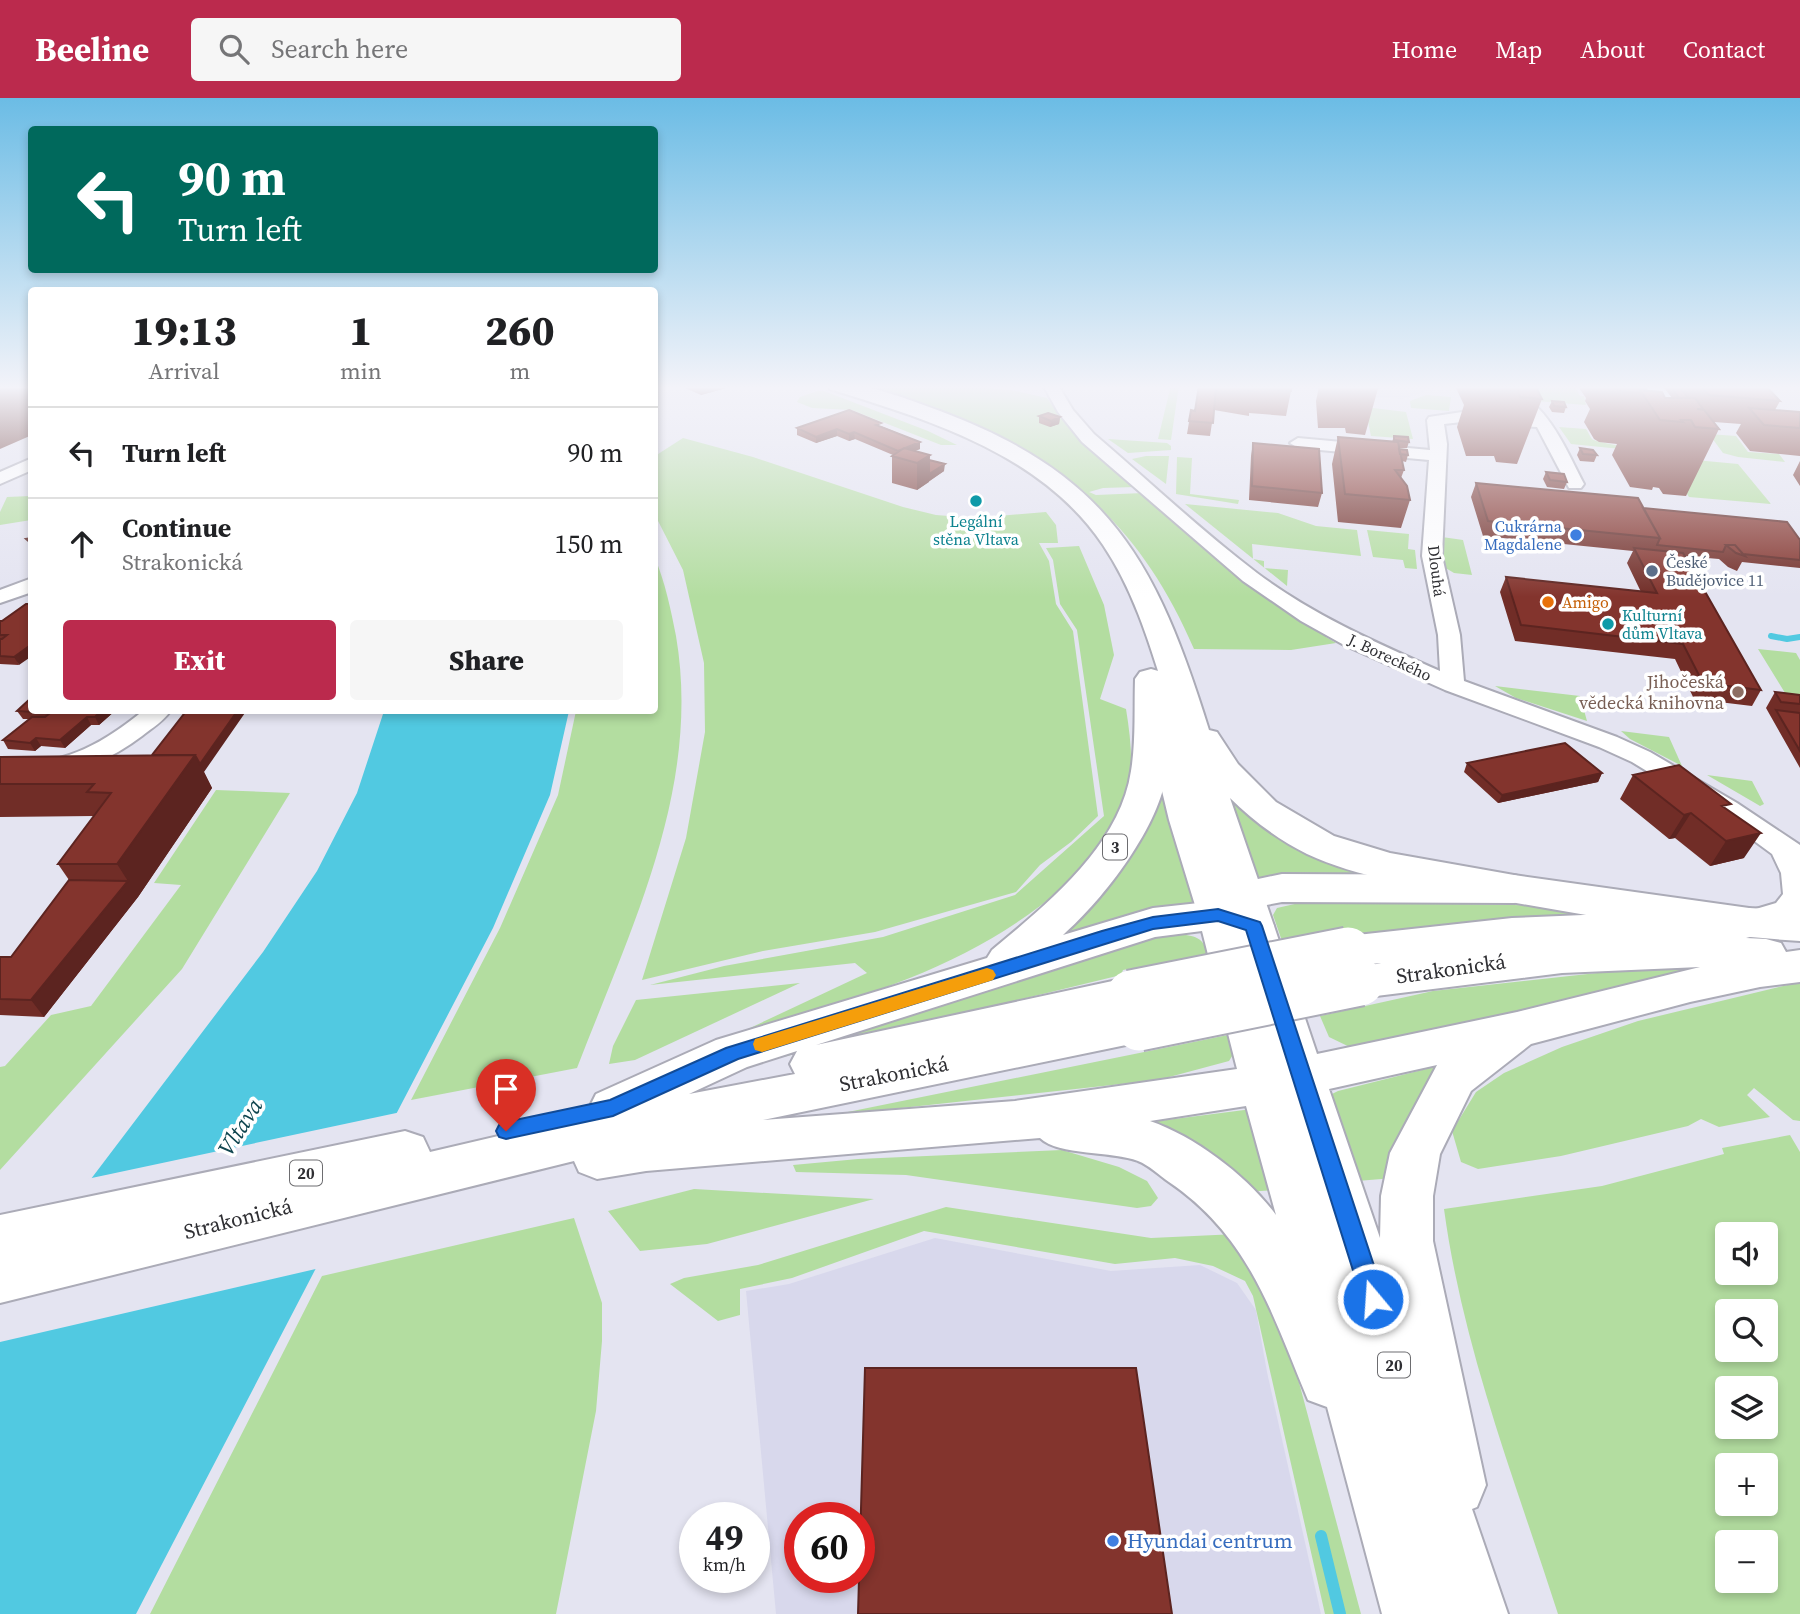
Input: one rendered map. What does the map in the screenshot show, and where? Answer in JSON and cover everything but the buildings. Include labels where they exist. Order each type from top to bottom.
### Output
[{"type":"main road","points":[[992,456],[1039,485],[1059,503],[1094,542],[1109,565],[1135,629],[1151,679],[1188,820],[1238,912]]},
{"type":"main road","points":[[1018,456],[1056,480],[1077,499],[1103,525],[1131,565],[1185,704],[1208,785],[1238,912]]},
{"type":"main road","name":"3","points":[[993,973],[1074,903],[1111,855],[1142,801],[1149,770],[1151,679]]},
{"type":"main road","points":[[1185,704],[1224,771],[1263,810],[1321,845],[1386,866],[1514,889],[1749,922]]},
{"type":"main road","points":[[993,973],[1153,923],[1238,912],[1282,888],[1514,889]]},
{"type":"main road","name":"20","points":[[1238,912],[1283,1080],[1416,1614]]},
{"type":"main road","name":"Strakonická","points":[[0,1239],[637,1115],[1512,933],[1749,922],[1800,926]]},
{"type":"main road","name":"Strakonická","points":[[1354,967],[1452,967],[1553,957],[1737,953],[1800,957]]},
{"type":"main road","points":[[1015,1121],[1283,1080],[1517,1030],[1690,985],[1800,966]]},
{"type":"main road","name":"20","points":[[637,1115],[732,1054],[993,973]]},
{"type":"main road","points":[[1481,1614],[1406,1241],[1407,1195],[1415,1153],[1454,1078],[1517,1030]]},
{"type":"main road","name":"20","points":[[1283,1080],[1474,1614]]},
{"type":"main road","name":"20","points":[[637,1115],[1015,1121]]},
{"type":"main road","name":"Strakonická","points":[[0,1277],[481,1160],[529,1167],[637,1115]]},
{"type":"main road","points":[[1015,1121],[1087,1129],[1150,1142],[1215,1185],[1231,1201],[1247,1218],[1274,1256],[1387,1505]]},
{"type":"street","name":"J. Boreckého","points":[[1110,456],[1250,577],[1309,616],[1352,640],[1453,685],[1608,742],[1641,757],[1728,809],[1792,853],[1798,896],[1786,910],[1749,922]]},
{"type":"street","name":"Dlouhá","points":[[1438,456],[1432,556],[1449,635],[1453,685]]},
{"type":"street","points":[[1561,456],[1575,484]]},
{"type":"street","points":[[0,479],[28,465]]},
{"type":"street","points":[[0,597],[28,586]]},
{"type":"street","points":[[0,772],[27,774],[72,766],[108,749],[154,714]]},
{"type":"shaded area","points":[[935,1238],[1111,1271],[1200,1265],[1237,1283],[1256,1310],[1267,1372],[1321,1614],[776,1614],[770,1549],[770,1502],[766,1502],[746,1291],[789,1284]]},
{"type":"green space","points":[[658,456],[748,456],[903,507],[936,515],[975,518],[1046,512],[1056,525],[1058,543],[1039,543],[1049,561],[1056,604],[1073,631],[1098,816],[1071,842],[1040,865],[1016,892],[875,932],[763,951],[642,980],[686,838],[705,732],[704,663],[683,570],[658,521]]},
{"type":"green space","points":[[1032,456],[1099,456],[1135,487],[1103,488],[1089,492],[1096,495],[1143,493],[1228,568],[1330,635],[1326,637],[1336,643],[1291,650],[1194,649],[1167,595],[1137,549],[1103,511],[1065,478]]},
{"type":"green space","points":[[1169,456],[1166,484],[1132,459]]},
{"type":"green space","points":[[1733,456],[1780,456],[1785,462]]},
{"type":"green space","points":[[1177,457],[1192,458],[1190,494],[1239,500],[1238,504],[1176,494]]},
{"type":"green space","points":[[1663,457],[1738,464],[1771,504],[1689,497]]},
{"type":"green space","points":[[28,496],[28,520],[0,525],[0,512],[7,497]]},
{"type":"green space","points":[[1185,504],[1278,513],[1316,526],[1357,530],[1361,556],[1252,544],[1253,559]]},
{"type":"green space","points":[[1367,530],[1409,534],[1408,549],[1415,550],[1417,569],[1405,568],[1403,560],[1373,557]]},
{"type":"green space","points":[[1442,537],[1463,540],[1472,575],[1454,573],[1444,567]]},
{"type":"green space","points":[[1079,546],[1104,605],[1114,655],[1100,699],[1126,709],[1131,766],[1128,791],[1114,825],[1080,872],[1026,916],[988,941],[948,961],[865,995],[735,1035],[867,973],[855,963],[650,985],[724,966],[883,937],[1015,895],[1104,816],[1077,630],[1060,604],[1053,560],[1046,548]]},
{"type":"green space","points":[[1254,559],[1264,561],[1264,568]]},
{"type":"green space","points":[[658,566],[676,636],[681,693],[679,748],[670,803],[656,857],[577,1068],[411,1100],[500,928],[558,795],[575,714],[658,714]]},
{"type":"green space","points":[[1265,568],[1288,570],[1287,586]]},
{"type":"green space","points":[[1758,649],[1796,653],[1800,660],[1800,703],[1790,701]]},
{"type":"green space","points":[[1495,686],[1580,696],[1587,721],[1516,698]]},
{"type":"green space","points":[[1621,731],[1669,737],[1682,766],[1630,739]]},
{"type":"green space","points":[[1707,775],[1752,781],[1764,804],[1760,806]]},
{"type":"green space","points":[[1161,782],[1201,907],[1054,937],[1090,904],[1122,868],[1147,828]]},
{"type":"green space","points":[[216,790],[290,793],[182,969],[0,1170],[0,1067],[5,1066],[51,1015],[91,1006],[181,885],[154,883]]},
{"type":"green space","points":[[1229,797],[1314,855],[1354,871],[1394,882],[1256,877]]},
{"type":"green space","points":[[1308,901],[1572,906],[1651,914],[1527,918],[1364,933],[1346,931],[1282,941],[1273,915],[1277,908]]},
{"type":"green space","points":[[1177,934],[1197,938],[1204,944],[1208,955],[1123,970],[1121,975],[783,1057],[848,1032],[1143,940]]},
{"type":"green space","points":[[1721,967],[1569,999],[1358,1051],[1329,1037],[1320,1016],[1433,991],[1606,972]]},
{"type":"green space","points":[[1800,982],[1800,1121],[1793,1120],[1754,1088],[1747,1095],[1770,1117],[1719,1127],[1701,1119],[1688,1126],[1561,1156],[1478,1169],[1461,1162],[1452,1131],[1476,1092],[1504,1073],[1562,1047],[1638,1021]]},
{"type":"green space","points":[[800,983],[635,1060],[609,1064],[613,1046],[636,1000]]},
{"type":"green space","points":[[1233,1034],[1239,1045],[1229,1061],[1158,1080],[828,1116]]},
{"type":"green space","points":[[1450,1063],[1394,1178],[1357,1181],[1330,1095]]},
{"type":"green space","points":[[1252,1109],[1276,1190],[1246,1192],[1120,1126]]},
{"type":"green space","points":[[1790,1135],[1800,1152],[1800,1614],[1558,1614],[1477,1363],[1444,1209],[1602,1186],[1724,1154],[1722,1148]]},
{"type":"green space","points":[[1062,1150],[1119,1167],[1147,1181],[1158,1198],[1151,1206],[1137,1208],[906,1175],[796,1172],[793,1165],[858,1159]]},
{"type":"green space","points":[[694,1189],[874,1199],[707,1244],[640,1251],[608,1211]]},
{"type":"green space","points":[[946,1207],[1151,1238],[1237,1234],[1293,1360],[1361,1614],[1325,1614],[1253,1296],[1245,1281],[1213,1266],[1175,1258],[1115,1264],[924,1231],[792,1278],[740,1289],[740,1315],[718,1321],[670,1284],[684,1278],[758,1265]]},
{"type":"green space","points":[[574,1218],[602,1303],[602,1341],[596,1411],[556,1614],[150,1614],[322,1276]]},
{"type":"water","name":"Vltava","points":[[383,714],[568,714],[550,795],[493,928],[136,1614],[0,1614],[0,1299],[263,952],[317,871],[357,793]]},
{"type":"pier","points":[[401,1112],[320,1268],[0,1342],[0,1293],[87,1179]]},
{"type":"waterway","points":[[1771,636],[1787,639],[1800,637]]},
{"type":"waterway","points":[[1321,1536],[1340,1614]]},
{"type":"slow traffic","points":[[762,1044],[987,975]]},
{"type":"place","name":"Legální stěna Vltava","points":[[976,501]]},
{"type":"place","name":"Cukrárna Magdalene","points":[[1576,535]]},
{"type":"place","name":"České Budějovice 11","points":[[1652,571]]},
{"type":"place","name":"Amigo","points":[[1548,602]]},
{"type":"place","name":"Kulturní dům Vltava","points":[[1608,624]]},
{"type":"place","name":"Jihočeská vědecká knihovna","points":[[1738,692]]},
{"type":"place","name":"Hyundai centrum","points":[[1113,1541]]},
{"type":"route","points":[[506,1131],[613,1108],[732,1054],[1108,936],[1153,923],[1218,915],[1254,926],[1373,1299]]}]
